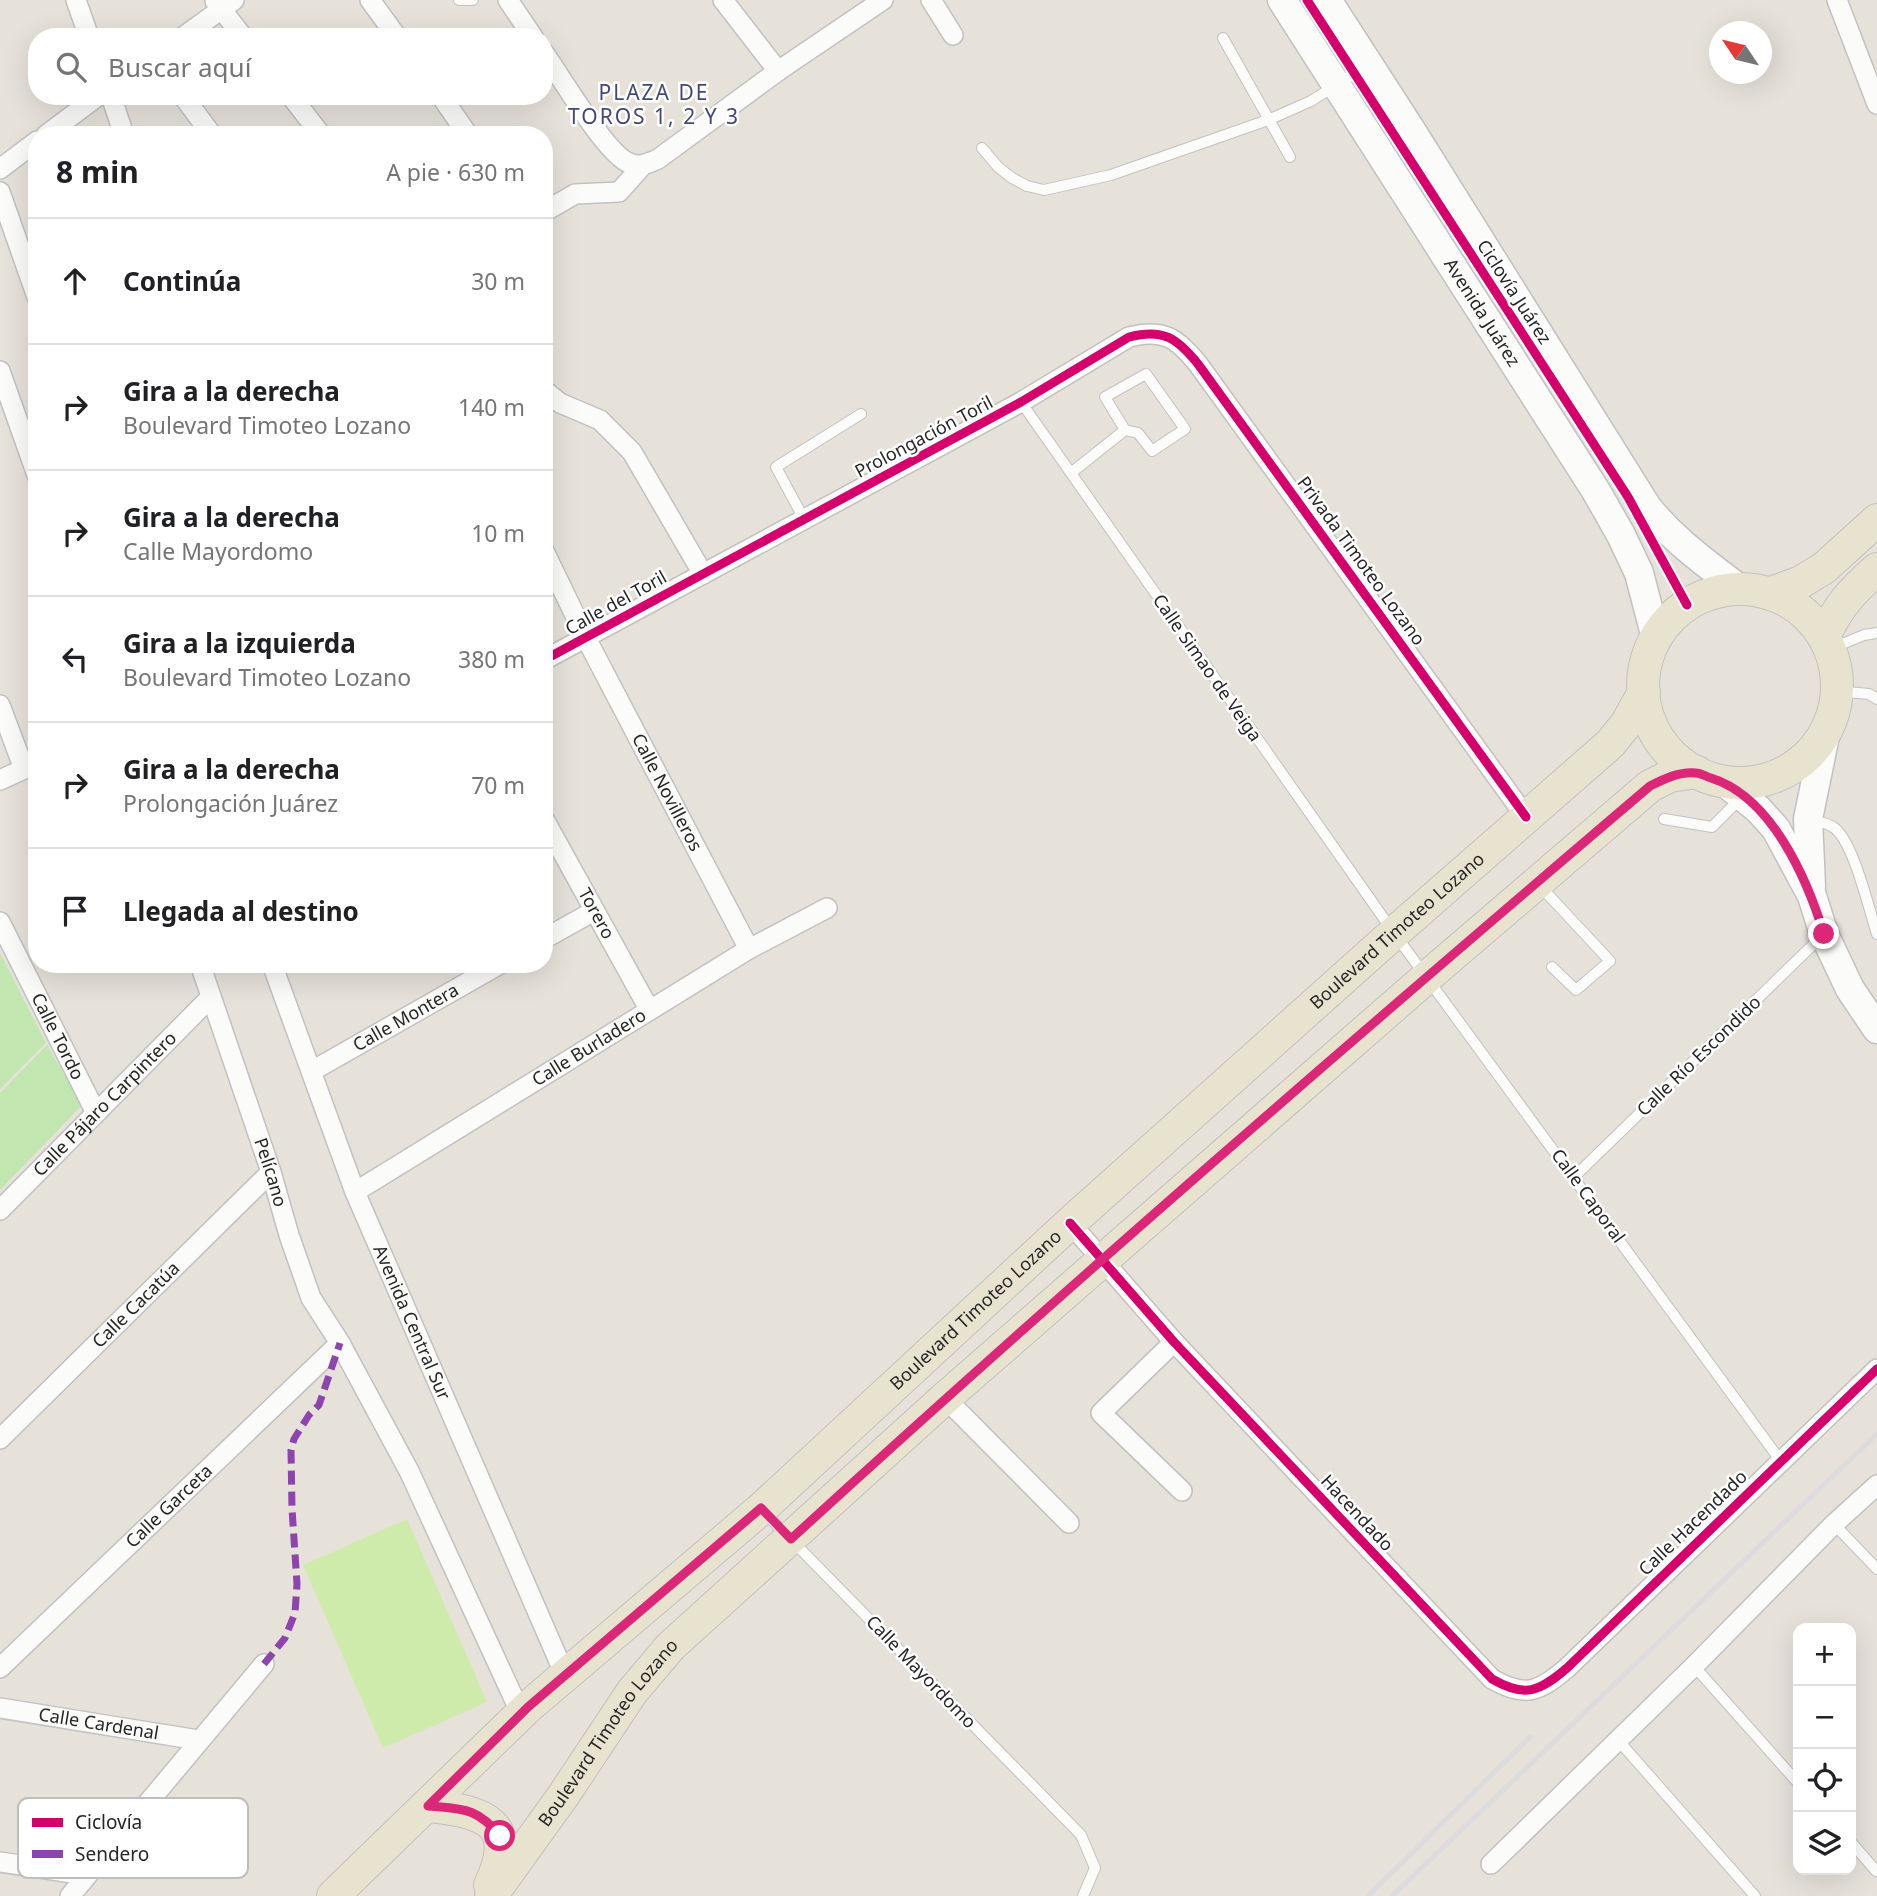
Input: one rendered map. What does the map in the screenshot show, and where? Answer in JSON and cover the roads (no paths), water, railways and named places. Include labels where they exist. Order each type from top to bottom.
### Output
[{"type":"main road","name":"Avenida Juárez","points":[[1282,0],[1608,513],[1639,573],[1656,638]]},
{"type":"main road","name":"Avenida Juárez","points":[[1327,0],[1647,507],[1663,527],[1683,545],[1738,588]]},
{"type":"main road","points":[[1771,593],[1801,582],[1824,568],[1877,520]]},
{"type":"main road","points":[[1827,643],[1836,612],[1850,593],[1877,569]]},
{"type":"main road","points":[[1812,896],[1808,819],[1826,731],[1835,708],[1834,659],[1810,617],[1792,603],[1771,593],[1738,588],[1712,593],[1687,605],[1670,620],[1656,638],[1646,664],[1644,692],[1648,717],[1660,740],[1676,759],[1721,783],[1776,829],[1812,896],[1824,934],[1850,989],[1877,1029]]},
{"type":"main road","name":"Boulevard Timoteo Lozano","points":[[333,1896],[541,1696],[761,1508],[1070,1223],[1610,744],[1627,723],[1644,692]]},
{"type":"main road","points":[[1721,783],[1748,782],[1772,777],[1793,767],[1812,751],[1826,731]]},
{"type":"main road","name":"Boulevard Timoteo Lozano","points":[[491,1896],[563,1796],[632,1692],[670,1647],[945,1398],[1650,786],[1670,776],[1721,783]]},
{"type":"main road","points":[[1160,1143],[1194,1181]]},
{"type":"main road","points":[[428,1806],[465,1809],[487,1819],[500,1836],[502,1854],[485,1896]]},
{"type":"street","points":[[76,0],[86,28]]},
{"type":"street","points":[[370,0],[390,28]]},
{"type":"street","points":[[509,0],[527,28]]},
{"type":"street","points":[[723,0],[778,71]]},
{"type":"street","points":[[553,207],[575,194],[619,192],[643,165],[658,159],[778,71],[883,0]]},
{"type":"street","points":[[931,0],[953,35]]},
{"type":"street","points":[[1837,0],[1877,104]]},
{"type":"street","points":[[194,28],[223,3],[238,28]]},
{"type":"street","points":[[553,66],[608,146],[627,162],[643,165]]},
{"type":"street","points":[[58,126],[86,105]]},
{"type":"street","points":[[114,105],[121,126]]},
{"type":"street","points":[[190,105],[205,126]]},
{"type":"street","points":[[298,105],[314,126]]},
{"type":"street","points":[[447,105],[462,126]]},
{"type":"street","points":[[0,169],[28,148]]},
{"type":"street","points":[[0,192],[28,272]]},
{"type":"street","name":"Prolongación Toril","points":[[703,574],[1021,402],[1129,337],[1146,332],[1160,333]]},
{"type":"street","name":"Privada Timoteo Lozano","points":[[1160,333],[1186,349],[1198,364],[1527,817]]},
{"type":"street","points":[[0,371],[28,450]]},
{"type":"street","points":[[553,397],[600,420],[632,452],[703,574]]},
{"type":"street","name":"Calle Novilleros","points":[[553,570],[748,949]]},
{"type":"street","name":"Calle del Toril","points":[[553,655],[703,574]]},
{"type":"street","points":[[0,705],[28,762]]},
{"type":"street","points":[[0,780],[28,767]]},
{"type":"street","name":"Torero","points":[[553,835],[649,1009]]},
{"type":"street","name":"Calle Burladero","points":[[355,1192],[748,949],[827,908]]},
{"type":"street","points":[[553,934],[594,911]]},
{"type":"street","name":"Calle Tordo","points":[[0,922],[96,1113]]},
{"type":"street","name":"Pelícano","points":[[203,973],[311,1298],[340,1343],[409,1471],[541,1696]]},
{"type":"street","name":"Avenida Central Sur","points":[[275,973],[541,1696]]},
{"type":"street","name":"Calle Montera","points":[[312,1071],[484,973]]},
{"type":"street","name":"Calle Pájaro Carpintero","points":[[0,1210],[210,998]]},
{"type":"street","name":"Calle Cacatúa","points":[[0,1438],[271,1172]]},
{"type":"street","name":"Hacendado","points":[[1070,1223],[1174,1342],[1492,1679],[1509,1689],[1526,1692]]},
{"type":"street","points":[[1174,1342],[1101,1413],[1182,1491]]},
{"type":"street","name":"Calle Garceta","points":[[0,1668],[340,1343]]},
{"type":"street","name":"Calle Hacendado","points":[[1526,1692],[1549,1683],[1567,1668],[1877,1369]]},
{"type":"street","points":[[945,1398],[1069,1523]]},
{"type":"street","points":[[1491,1864],[1694,1666],[1834,1524],[1877,1485]]},
{"type":"street","points":[[149,1798],[264,1664]]},
{"type":"street","name":"Calle Cardenal","points":[[0,1708],[198,1740]]},
{"type":"street","points":[[0,1862],[18,1865]]},
{"type":"street","points":[[70,1896],[83,1878]]},
{"type":"lane","points":[[460,0],[472,0]]},
{"type":"lane","points":[[1223,38],[1290,157]]},
{"type":"lane","points":[[982,148],[998,167],[1012,178],[1027,186],[1044,190],[1111,175],[1268,120],[1311,101],[1369,65]]},
{"type":"lane","points":[[1146,374],[1185,429],[1152,452],[1138,433],[1125,430],[1105,397],[1146,374]]},
{"type":"lane","name":"Calle Simao de Veiga","points":[[1021,402],[1394,933]]},
{"type":"lane","points":[[804,519],[776,467],[861,414]]},
{"type":"lane","points":[[1071,473],[1125,430]]},
{"type":"lane","points":[[1827,643],[1877,633]]},
{"type":"lane","points":[[1836,691],[1869,694],[1877,699]]},
{"type":"lane","points":[[1664,819],[1712,827],[1721,783]]},
{"type":"lane","points":[[1808,819],[1833,827],[1842,836],[1850,850],[1877,934]]},
{"type":"lane","points":[[1537,883],[1610,961],[1576,990],[1552,967]]},
{"type":"lane","name":"Calle Caporal","points":[[1394,933],[1780,1460]]},
{"type":"lane","name":"Calle Río Escondido","points":[[1574,1177],[1824,934]]},
{"type":"lane","name":"Calle Mayordomo","points":[[761,1508],[1081,1835],[1095,1868],[1083,1896]]},
{"type":"lane","points":[[1834,1524],[1877,1569]]},
{"type":"lane","points":[[1694,1666],[1793,1777]]},
{"type":"lane","points":[[1618,1740],[1755,1896]]},
{"type":"lane","points":[[1856,1848],[1876,1871]]},
{"type":"railway","points":[[1392,1896],[1877,1434]]},
{"type":"railway","points":[[1368,1896],[1530,1737]]},
{"type":"district","name":"PLAZA DE TOROS 1, 2 Y 3","points":[[654,105]]}]
